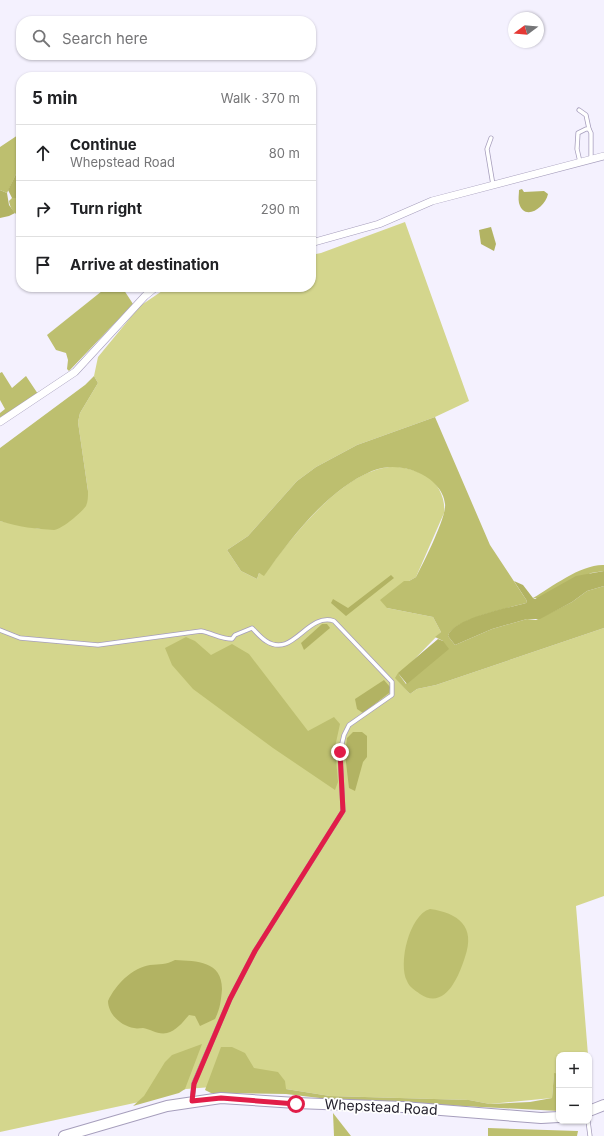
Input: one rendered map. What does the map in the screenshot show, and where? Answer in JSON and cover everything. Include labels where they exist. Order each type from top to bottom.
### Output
[{"type":"main road","name":"Whepstead Road","points":[[64,1136],[167,1106],[192,1101],[221,1098],[296,1104],[403,1107],[541,1118],[556,1117]]},
{"type":"main road","points":[[592,1110],[604,1106]]},
{"type":"street","points":[[316,242],[379,224],[432,202],[604,156]]},
{"type":"street","points":[[0,422],[75,372],[150,292]]},
{"type":"lane","points":[[579,110],[586,115],[589,129],[591,160]]},
{"type":"lane","points":[[580,162],[577,149],[578,133],[589,129]]},
{"type":"lane","points":[[491,138],[487,148],[493,186]]},
{"type":"lane","points":[[0,630],[20,638],[98,645],[201,631],[214,633],[224,639],[232,639],[236,635],[252,628],[267,642],[280,646],[290,642],[319,621],[326,619],[334,621],[392,682],[392,695],[349,725],[344,735],[340,752],[343,811],[255,951],[230,999],[194,1084],[192,1101]]},
{"type":"lane","points":[[588,1124],[590,1136]]},
{"type":"green space","points":[[16,136],[16,174],[7,193],[0,190],[0,147]]},
{"type":"green space","points":[[12,198],[16,198],[16,214],[11,208],[9,201]]},
{"type":"green space","points":[[405,222],[469,401],[435,417],[357,445],[316,467],[297,481],[248,536],[227,550],[241,571],[257,579],[259,573],[264,575],[303,526],[336,493],[354,480],[372,471],[390,467],[403,468],[412,470],[430,478],[440,491],[444,502],[444,513],[416,577],[409,581],[387,608],[433,617],[441,632],[396,678],[410,694],[417,689],[436,685],[604,628],[604,896],[576,906],[588,1052],[556,1052],[556,1074],[554,1074],[552,1098],[490,1104],[469,1100],[330,1096],[286,1089],[225,1086],[186,1089],[153,1099],[0,1132],[0,521],[40,529],[52,529],[88,491],[78,422],[80,413],[98,383],[94,376],[98,357],[140,306],[161,292],[316,292],[316,254]]},
{"type":"green space","points":[[101,292],[125,292],[133,304],[69,371],[67,369],[68,360],[66,353],[56,350],[47,335]]},
{"type":"green space","points":[[2,372],[12,388],[26,376],[38,394],[0,422],[0,413],[5,409],[0,400],[0,373]]},
{"type":"green space","points":[[94,376],[98,383],[80,413],[78,422],[88,491],[86,506],[66,524],[54,530],[14,525],[0,521],[0,448],[85,385]]},
{"type":"green space","points":[[435,417],[490,545],[527,601],[526,603],[482,615],[460,624],[452,630],[448,636],[455,645],[492,629],[527,619],[536,620],[572,602],[587,591],[604,586],[604,628],[436,685],[417,689],[410,694],[395,678],[398,673],[406,684],[443,641],[435,637],[441,632],[433,617],[387,608],[380,600],[404,581],[409,581],[416,577],[434,540],[445,510],[445,504],[442,494],[432,481],[424,475],[396,467],[378,469],[356,479],[340,490],[311,516],[264,576],[259,573],[257,579],[241,571],[227,550],[248,536],[297,481],[316,467],[357,445]]},
{"type":"green space","points":[[604,565],[604,571],[591,573],[539,598],[533,598],[576,572],[586,568]]},
{"type":"green space","points":[[186,637],[195,641],[211,655],[232,644],[249,654],[308,731],[334,717],[340,724],[335,747],[338,782],[335,790],[273,748],[193,689],[172,665],[165,648]]},
{"type":"green space","points":[[430,909],[449,914],[456,918],[466,929],[468,937],[468,946],[465,957],[455,982],[444,995],[437,998],[429,998],[420,994],[411,987],[405,973],[404,963],[407,941],[411,930],[416,920]]},
{"type":"green space","points":[[202,1044],[185,1089],[179,1093],[133,1106],[144,1096],[165,1062],[172,1055]]},
{"type":"green space","points":[[221,1047],[232,1047],[245,1053],[254,1068],[278,1072],[285,1081],[286,1089],[330,1096],[469,1100],[490,1104],[530,1102],[552,1098],[554,1073],[556,1073],[556,1111],[328,1099],[286,1094],[211,1093],[205,1090]]},
{"type":"green space","points":[[333,1113],[351,1136],[334,1136]]},
{"type":"green space","points":[[488,1128],[578,1131],[577,1136],[488,1136]]},
{"type":"shaded area","points":[[16,174],[16,198],[12,198],[8,190]]},
{"type":"shaded area","points":[[522,189],[524,192],[544,191],[548,194],[543,204],[539,208],[534,211],[525,212],[519,203],[519,190]]},
{"type":"shaded area","points":[[0,190],[7,193],[9,205],[15,213],[0,218]]},
{"type":"shaded area","points":[[491,227],[496,244],[494,251],[481,244],[479,230]]},
{"type":"shaded area","points":[[604,571],[604,586],[587,591],[572,602],[540,619],[527,619],[492,629],[455,645],[448,636],[452,630],[470,619],[526,603],[527,601],[514,581],[523,585],[535,599],[576,576]]},
{"type":"shaded area","points":[[391,575],[394,578],[346,616],[331,603],[333,599],[348,608]]},
{"type":"shaded area","points":[[322,624],[327,624],[330,628],[304,650],[301,643]]},
{"type":"shaded area","points":[[438,639],[443,641],[449,649],[407,684],[398,673]]},
{"type":"shaded area","points":[[384,680],[390,687],[389,693],[363,713],[357,709],[355,699]]},
{"type":"shaded area","points":[[353,732],[362,732],[367,736],[367,757],[363,762],[355,791],[349,788],[345,754],[347,738]]},
{"type":"shaded area","points":[[175,960],[207,964],[218,973],[221,980],[222,989],[220,1005],[215,1019],[200,1026],[195,1016],[189,1015],[182,1023],[170,1032],[157,1033],[143,1028],[129,1027],[116,1019],[110,1010],[108,1001],[115,989],[125,978],[143,967],[166,964]]},
{"type":"route","points":[[296,1104],[221,1098],[192,1101],[194,1084],[230,999],[255,951],[343,811],[340,752]]}]
